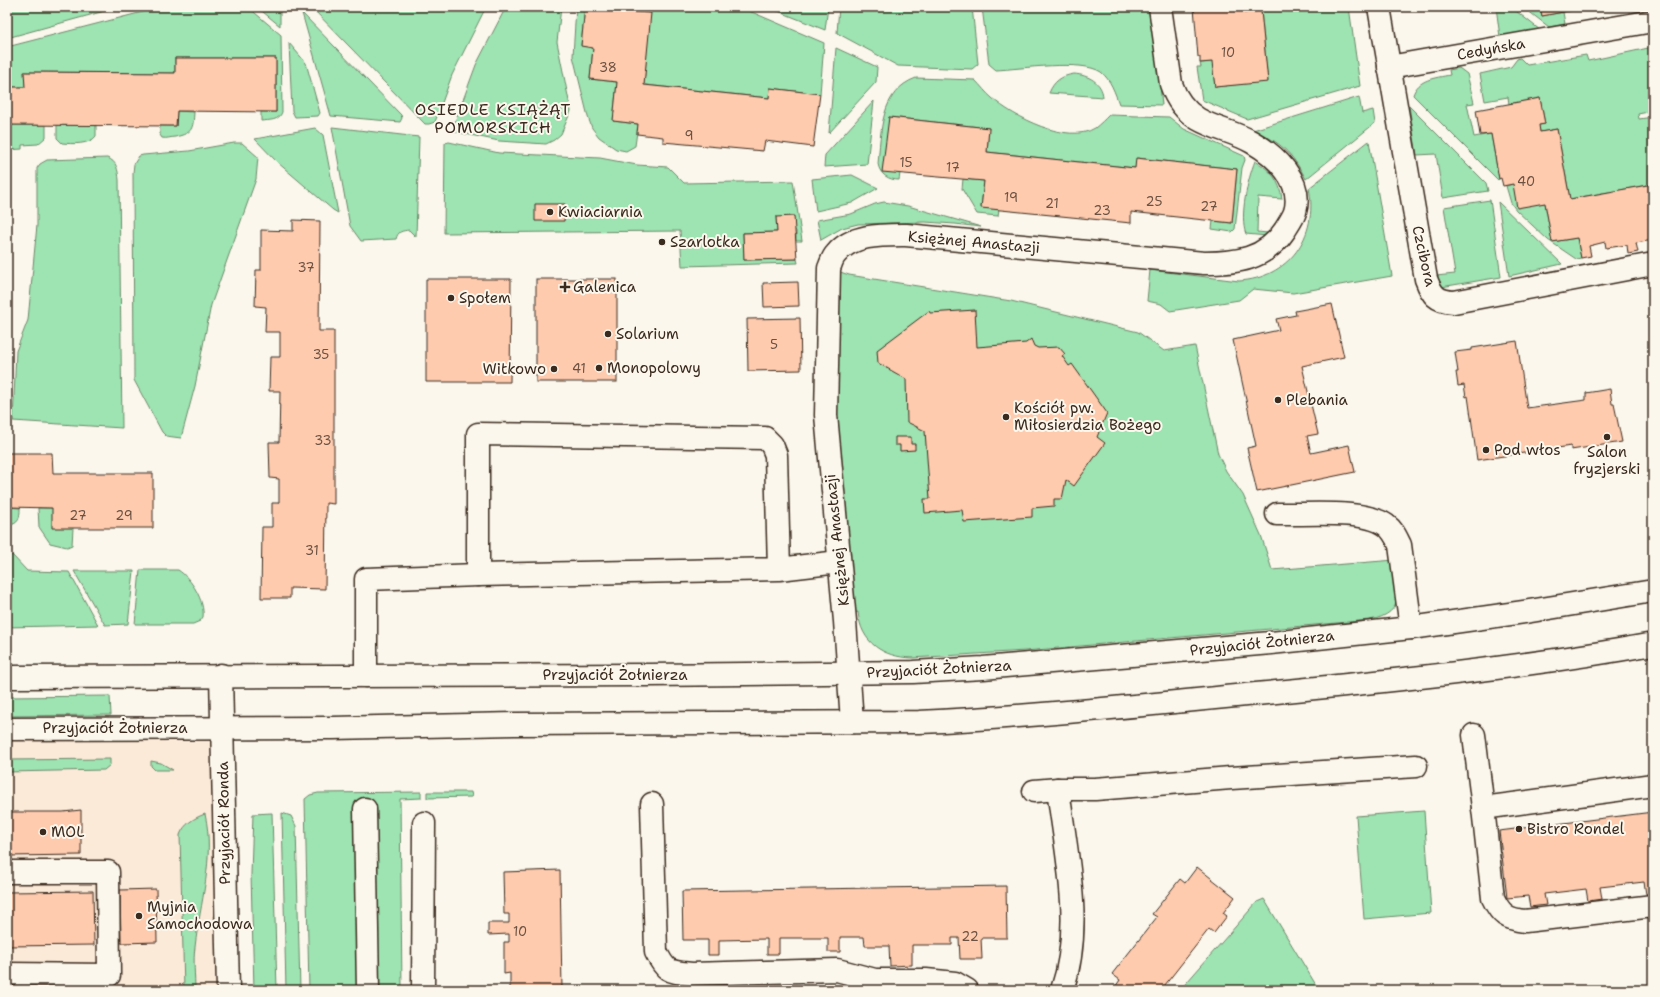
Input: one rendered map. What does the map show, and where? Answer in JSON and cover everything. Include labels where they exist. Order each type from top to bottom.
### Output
[{"type":"street","name":"Księżnej Anastazji","points":[[852,722],[845,621],[828,442],[826,393],[829,268],[835,255],[846,245],[862,239],[882,235],[906,235],[1204,263],[1222,263],[1239,261],[1254,256],[1268,248],[1281,236],[1290,222],[1297,199],[1295,188],[1289,174],[1280,164],[1268,153],[1252,142],[1199,120],[1185,109],[1174,94],[1171,84],[1160,7]]},
{"type":"street","points":[[1379,7],[1389,67]]},
{"type":"street","name":"Cedyńska","points":[[1389,67],[1653,21]]},
{"type":"street","name":"Czcibora","points":[[1389,67],[1425,274],[1429,288],[1434,295],[1443,301],[1454,302],[1653,264]]},
{"type":"street","points":[[478,575],[478,434],[765,438],[772,445],[776,455],[779,569]]},
{"type":"street","points":[[1277,514],[1360,515],[1374,519],[1386,526],[1395,534],[1401,549],[1411,628]]},
{"type":"street","points":[[366,676],[366,579],[478,575],[779,569],[839,562]]},
{"type":"street","name":"Przyjaciół Żołnierza","points":[[7,677],[913,672],[998,667],[1271,643],[1411,628],[1524,612],[1653,591]]},
{"type":"street","name":"Przyjaciół Żołnierza","points":[[7,729],[222,727],[333,728],[514,724],[919,722],[985,719],[1371,683],[1528,664],[1653,644]]},
{"type":"street","points":[[221,675],[222,727]]},
{"type":"street","name":"Przyjaciół Ronda","points":[[222,727],[228,990]]},
{"type":"street","points":[[1474,735],[1493,898],[1499,910],[1511,919],[1525,921],[1653,906]]},
{"type":"street","points":[[1034,791],[1058,789],[1095,789],[1231,778],[1416,766]]},
{"type":"street","points":[[1483,808],[1653,785]]},
{"type":"street","points":[[1058,789],[1073,911],[1072,947],[1062,990]]},
{"type":"street","points":[[652,804],[656,952],[663,966],[672,972],[691,974],[837,970],[875,980],[926,980],[955,983],[968,990]]},
{"type":"street","points":[[364,809],[368,990]]},
{"type":"street","points":[[423,990],[424,823]]},
{"type":"street","points":[[7,872],[108,872],[109,975],[7,974]]},
{"type":"shaded area","points":[[213,735],[219,990],[7,990],[7,738]]},
{"type":"green space","points":[[119,7],[7,38],[7,8]]},
{"type":"green space","points":[[162,7],[248,7],[281,35],[281,115],[274,120],[261,121],[261,112],[276,112],[276,58],[175,58],[175,73],[25,72],[25,87],[7,87],[7,47]]},
{"type":"green space","points":[[257,7],[280,7],[280,26]]},
{"type":"green space","points":[[311,7],[486,7],[452,75],[435,122],[425,124]]},
{"type":"green space","points":[[506,7],[561,7],[557,42],[571,111],[561,134],[546,144],[499,141],[456,132],[453,127],[476,65]]},
{"type":"green space","points":[[576,7],[585,7],[581,45],[593,48],[590,79],[617,82],[613,121],[638,124],[635,146],[626,151],[616,149],[599,137],[592,128],[588,117],[573,56]]},
{"type":"green space","points":[[634,7],[740,7],[824,43],[820,94],[770,88],[769,98],[644,85],[650,13],[634,12]]},
{"type":"green space","points":[[768,7],[828,7],[825,30]]},
{"type":"green space","points":[[839,7],[972,7],[978,64],[972,69],[898,66],[837,33]]},
{"type":"green space","points":[[982,7],[1148,7],[1153,16],[1162,105],[1119,104],[1112,87],[1104,75],[1092,68],[1066,65],[996,70],[989,64]]},
{"type":"green space","points":[[1243,7],[1349,7],[1360,86],[1247,119],[1202,100],[1197,67],[1201,67],[1200,63],[1212,62],[1215,87],[1268,81],[1261,11],[1244,13]]},
{"type":"green space","points":[[1496,7],[1511,7],[1540,30],[1500,37]]},
{"type":"green space","points":[[1523,7],[1540,7],[1542,16],[1563,12],[1565,24],[1549,27]]},
{"type":"green space","points":[[302,13],[401,115],[402,118],[400,122],[331,116]]},
{"type":"green space","points":[[289,43],[306,63],[320,113],[318,116],[295,117],[292,111]]},
{"type":"green space","points":[[1653,47],[1653,111],[1638,114],[1639,119],[1653,117],[1653,184],[1570,199],[1557,129],[1540,132],[1539,125],[1545,124],[1540,98],[1509,104],[1508,97],[1485,101],[1480,74],[1511,67],[1517,59],[1520,58],[1527,65],[1586,55],[1588,61]]},
{"type":"green space","points":[[836,48],[877,67],[876,82],[829,133]]},
{"type":"green space","points":[[1459,68],[1467,74],[1474,103],[1467,104],[1474,137],[1491,134],[1498,180],[1413,95],[1415,90],[1423,82],[1433,78],[1450,75],[1449,70]]},
{"type":"green space","points":[[1074,74],[1084,76],[1097,83],[1103,97],[1049,93],[1053,85],[1058,80],[1065,76]]},
{"type":"green space","points":[[916,78],[975,80],[992,98],[1013,113],[1056,131],[1070,133],[1084,132],[1095,128],[1109,115],[1169,117],[1184,129],[1244,156],[1245,160],[1242,168],[1235,229],[1232,232],[1212,229],[1213,221],[1232,223],[1237,169],[1137,158],[1135,168],[987,152],[989,128],[889,117],[900,173],[899,180],[888,178],[883,174],[878,164],[880,139],[885,114],[889,102],[895,92],[904,84]]},
{"type":"green space","points":[[1359,97],[1362,113],[1373,110],[1375,123],[1306,179],[1285,149],[1271,139],[1253,130]]},
{"type":"green space","points":[[874,101],[867,164],[824,167],[825,155]]},
{"type":"green space","points":[[1409,106],[1486,183],[1488,191],[1443,198],[1436,154],[1417,155]]},
{"type":"green space","points":[[177,111],[194,112],[191,129],[185,134],[175,137],[162,138],[160,135],[160,126],[176,126]]},
{"type":"green space","points":[[7,125],[46,125],[46,137],[38,144],[22,145],[22,149],[7,150]]},
{"type":"green space","points":[[57,125],[96,125],[96,136],[90,141],[76,144],[62,143],[57,138]]},
{"type":"green space","points":[[332,127],[419,137],[416,237],[409,230],[398,234],[396,239],[361,241],[350,226]]},
{"type":"green space","points":[[315,128],[323,135],[338,213],[277,162],[255,139]]},
{"type":"green space","points":[[1369,141],[1392,276],[1293,293],[1253,289],[1239,300],[1170,311],[1161,304],[1147,301],[1150,270],[1239,281],[1256,278],[1272,272],[1285,263],[1296,252],[1304,238],[1309,223],[1311,206],[1309,188]]},
{"type":"green space","points":[[449,142],[499,153],[600,158],[637,165],[668,167],[684,183],[793,181],[802,241],[796,241],[796,231],[776,217],[777,232],[743,233],[744,260],[797,259],[798,263],[682,266],[680,231],[444,233],[445,143]]},
{"type":"green space","points":[[242,143],[258,157],[256,179],[211,305],[195,386],[181,438],[166,436],[162,432],[134,380],[134,164],[139,156],[143,155],[189,151]]},
{"type":"green space","points":[[107,158],[115,164],[119,180],[122,428],[13,421],[16,351],[28,320],[37,225],[37,168],[40,164],[47,160]]},
{"type":"green space","points":[[1255,161],[1266,168],[1277,181],[1282,199],[1258,197],[1257,232],[1268,233],[1267,236],[1246,234],[1244,227],[1243,218],[1245,198]]},
{"type":"green space","points":[[852,175],[878,188],[852,203],[816,211],[812,179]]},
{"type":"green space","points":[[963,179],[984,181],[981,207],[999,209],[998,216],[977,214],[962,189]]},
{"type":"green space","points":[[1513,184],[1545,203],[1552,242],[1577,238],[1581,258],[1576,259],[1548,240],[1516,210],[1511,203],[1506,186]]},
{"type":"green space","points":[[1490,200],[1501,277],[1441,287],[1436,276],[1455,274],[1444,207]]},
{"type":"green space","points":[[884,202],[908,206],[981,227],[925,222],[858,224],[842,228],[821,240],[817,220],[851,214]]},
{"type":"green space","points":[[1498,202],[1562,264],[1509,276]]},
{"type":"green space","points":[[829,268],[849,275],[1011,301],[1138,332],[1164,351],[1195,346],[1218,454],[1226,471],[1243,495],[1261,535],[1272,570],[1395,560],[1398,581],[1398,598],[1395,606],[1390,612],[1382,617],[1370,620],[1025,651],[912,658],[892,655],[883,651],[869,640],[860,623],[858,612],[845,615]]},
{"type":"green space","points":[[7,507],[20,508],[18,520],[11,525],[7,525]]},
{"type":"green space","points":[[38,508],[52,508],[73,528],[72,545],[67,547],[50,543],[39,527]]},
{"type":"green space","points":[[12,555],[27,571],[69,572],[98,625],[7,627],[7,559]]},
{"type":"green space","points":[[140,570],[178,570],[188,578],[196,590],[202,604],[203,617],[200,621],[193,624],[135,624]]},
{"type":"green space","points":[[74,571],[134,571],[128,624],[105,625]]},
{"type":"green space","points":[[110,696],[111,715],[7,716],[7,697]]},
{"type":"green space","points":[[110,759],[110,765],[104,770],[7,772],[7,760]]},
{"type":"green space","points":[[151,761],[161,763],[173,770],[155,770],[151,766]]},
{"type":"green space","points":[[421,792],[421,798],[400,799],[402,990],[309,990],[305,799],[310,795],[318,793]]},
{"type":"green space","points":[[427,792],[471,792],[472,797],[427,798]]},
{"type":"green space","points":[[1424,811],[1431,913],[1364,919],[1356,816]]},
{"type":"green space","points":[[272,813],[277,990],[254,990],[251,874],[253,814]]},
{"type":"green space","points":[[282,813],[291,816],[296,826],[300,990],[286,990]]},
{"type":"green space","points":[[205,814],[208,831],[208,864],[194,952],[195,990],[184,990],[180,835],[190,822]]},
{"type":"green space","points":[[1264,899],[1319,990],[1180,990],[1257,902]]},
{"type":"building","points":[[64,7],[64,8],[7,8]]},
{"type":"building","points":[[585,7],[634,7],[634,12],[651,13],[644,85],[769,98],[770,88],[820,94],[813,147],[765,141],[763,151],[663,142],[663,137],[637,134],[638,124],[613,121],[617,82],[590,79],[593,48],[581,46]]},
{"type":"building","points":[[1194,7],[1243,7],[1244,13],[1261,11],[1268,82],[1215,87],[1212,62],[1200,63],[1200,57],[1198,57]]},
{"type":"building","points":[[1540,7],[1590,7],[1542,16]]},
{"type":"building","points":[[175,58],[276,58],[276,112],[177,111],[176,126],[7,125],[7,87],[25,87],[24,72],[175,73]]},
{"type":"building","points":[[1540,98],[1545,124],[1539,125],[1540,132],[1557,129],[1570,199],[1653,184],[1653,240],[1636,243],[1638,252],[1628,254],[1627,245],[1606,248],[1605,242],[1589,246],[1591,256],[1581,258],[1577,238],[1552,242],[1545,203],[1517,208],[1513,184],[1503,186],[1501,178],[1499,179],[1491,134],[1480,135],[1476,110]]},
{"type":"building","points":[[889,117],[989,128],[987,152],[1135,168],[1136,158],[1237,169],[1232,223],[1131,212],[1131,223],[981,208],[984,181],[882,172]]},
{"type":"building","name":"Kwiaciarnia","points":[[535,204],[565,204],[564,221],[535,221]]},
{"type":"building","points":[[794,216],[797,259],[744,260],[743,233],[777,232],[776,217]]},
{"type":"building","points":[[293,220],[320,221],[319,331],[334,331],[334,504],[326,503],[325,589],[290,588],[290,598],[261,598],[262,527],[272,527],[272,503],[279,503],[279,479],[270,478],[269,442],[279,442],[280,391],[269,391],[270,357],[280,357],[280,332],[265,332],[266,307],[255,306],[256,270],[261,270],[261,230],[293,231]]},
{"type":"building","points":[[426,279],[511,279],[510,382],[426,382]]},
{"type":"building","points":[[536,279],[617,279],[617,382],[536,382]]},
{"type":"building","points":[[798,282],[799,306],[764,307],[763,283]]},
{"type":"building","name":"Plebania","points":[[1332,304],[1344,357],[1302,366],[1318,434],[1307,436],[1311,453],[1349,445],[1355,472],[1257,492],[1247,448],[1256,446],[1233,340],[1279,330],[1276,319],[1296,315],[1295,311]]},
{"type":"building","name":"Kościół pw. Miłosierdzia Bożego","points":[[975,310],[977,347],[1026,343],[1031,339],[1034,346],[1038,348],[1059,347],[1065,354],[1062,356],[1069,366],[1072,364],[1107,413],[1097,437],[1105,443],[1074,486],[1066,480],[1062,499],[1054,499],[1054,506],[1032,508],[1032,517],[964,522],[962,510],[925,513],[924,499],[930,499],[925,431],[907,422],[906,379],[878,363],[877,350],[929,311],[930,313]]},
{"type":"building","points":[[800,318],[801,370],[748,371],[747,319]]},
{"type":"building","points":[[1517,341],[1527,408],[1586,400],[1586,393],[1610,389],[1612,404],[1614,404],[1622,442],[1571,450],[1571,446],[1477,460],[1468,396],[1466,397],[1464,385],[1458,386],[1456,372],[1458,372],[1455,352]]},
{"type":"building","points":[[895,437],[911,437],[911,444],[915,444],[915,450],[900,451],[900,445],[895,445]]},
{"type":"building","points":[[7,453],[52,453],[53,473],[153,473],[153,528],[52,528],[52,508],[7,507]]},
{"type":"building","points":[[81,810],[81,855],[7,856],[7,812],[63,812]]},
{"type":"building","points":[[1653,812],[1653,893],[1646,894],[1644,882],[1600,887],[1602,899],[1588,901],[1586,889],[1544,894],[1546,905],[1530,907],[1528,896],[1507,898],[1499,831]]},
{"type":"building","points":[[1197,867],[1235,897],[1223,913],[1227,916],[1214,933],[1209,929],[1161,990],[1113,990],[1120,980],[1112,974],[1157,917],[1152,914],[1180,879],[1185,883]]},
{"type":"building","points":[[560,870],[562,990],[510,990],[510,973],[504,974],[504,942],[509,942],[509,934],[488,935],[488,923],[509,923],[509,914],[504,914],[503,872]]},
{"type":"building","points":[[1006,886],[1007,938],[981,938],[982,959],[960,959],[959,938],[952,938],[952,945],[912,945],[912,965],[890,966],[889,946],[865,946],[864,937],[840,937],[840,952],[828,952],[828,938],[779,938],[779,954],[767,954],[767,939],[719,940],[719,955],[708,955],[708,940],[683,940],[682,891]]},
{"type":"building","name":"Myjnia Samochodowa","points":[[156,889],[157,942],[121,943],[120,890]]},
{"type":"building","points":[[93,891],[94,945],[7,946],[7,892]]},
{"type":"place","name":"Kwiaciarnia","points":[[550,212]]},
{"type":"place","name":"Szarlotka","points":[[662,242]]},
{"type":"place","name":"Galenica","points":[[565,287]]},
{"type":"place","name":"Społem","points":[[451,298]]},
{"type":"place","name":"Solarium","points":[[608,334]]},
{"type":"place","name":"Monopolowy","points":[[599,368]]},
{"type":"place","name":"Witkowo","points":[[554,369]]},
{"type":"place","name":"Plebania","points":[[1278,400]]},
{"type":"place","name":"Kościół pw. Miłosierdzia Bożego","points":[[1006,417]]},
{"type":"place","name":"Salon fryzjerski","points":[[1607,437]]},
{"type":"place","name":"Pod włos","points":[[1486,450]]},
{"type":"place","name":"Bistro Rondel","points":[[1519,829]]},
{"type":"place","name":"MOL","points":[[43,832]]},
{"type":"place","name":"Myjnia Samochodowa","points":[[139,916]]},
{"type":"district","name":"OSIEDLE KSIĄŻĄT POMORSKICH","points":[[493,118]]}]
